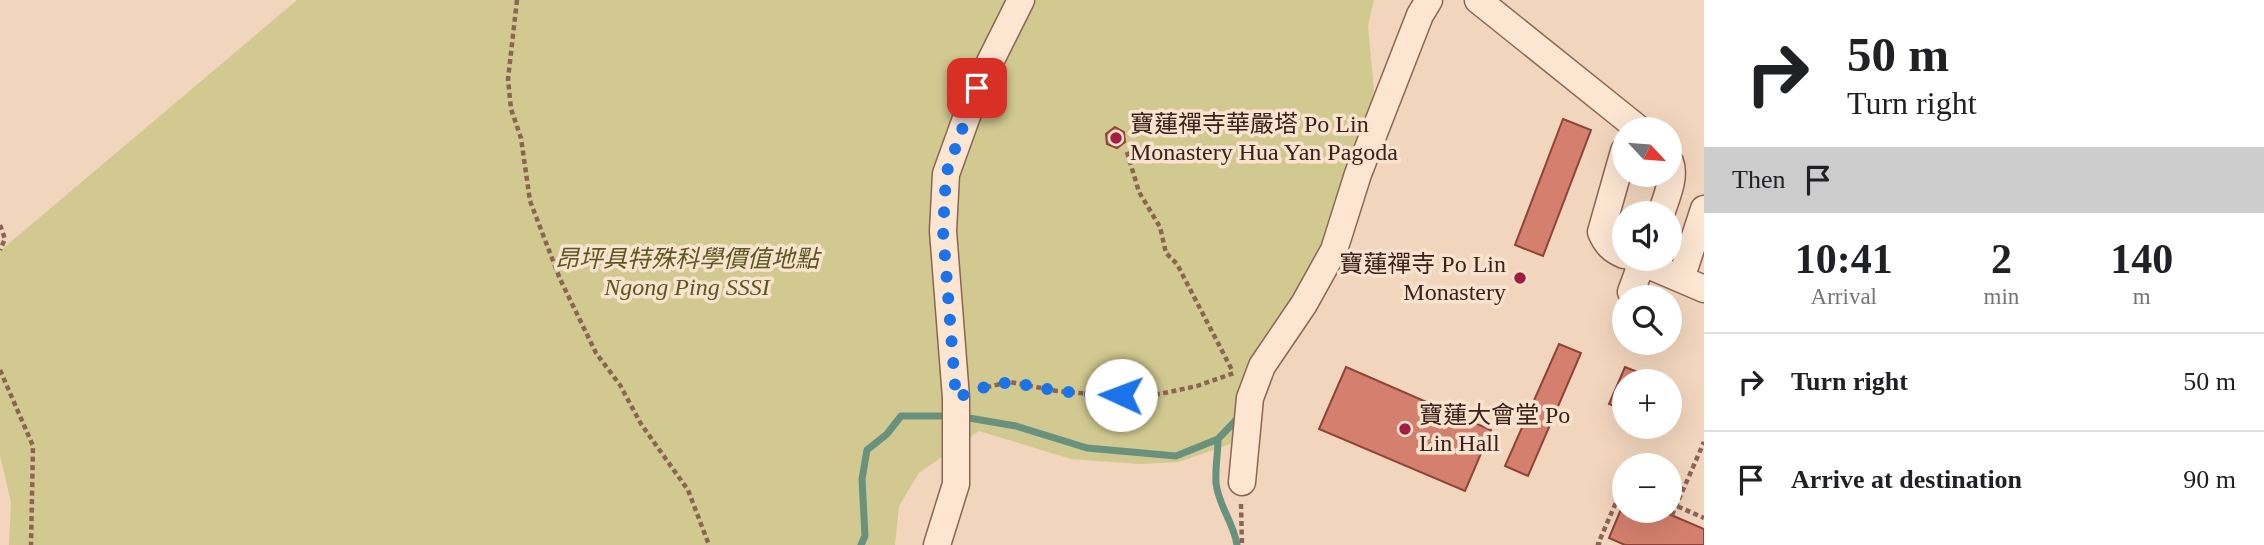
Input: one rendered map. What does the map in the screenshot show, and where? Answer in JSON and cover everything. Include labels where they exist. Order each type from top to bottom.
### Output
[{"type":"street","points":[[937,545],[956,484],[956,398],[943,231],[946,174],[977,88],[1021,0]]},
{"type":"street","points":[[1242,482],[1250,398],[1262,366],[1304,304],[1334,250],[1358,174],[1420,15],[1429,0]]},
{"type":"street","points":[[1478,0],[1622,117]]},
{"type":"street","points":[[1612,249],[1601,232],[1614,187]]},
{"type":"street","points":[[1663,271],[1693,284],[1704,209]]},
{"type":"path","points":[[517,0],[508,79],[511,109],[521,138],[530,201],[560,279],[596,354],[620,385],[641,424],[688,490],[709,545]]},
{"type":"path","points":[[1126,152],[1139,192],[1160,227],[1166,253],[1177,264],[1233,373]]},
{"type":"path","points":[[0,225],[5,239],[0,250]]},
{"type":"path","points":[[956,398],[981,388],[1010,382],[1057,391],[1102,395],[1160,394],[1262,366]]},
{"type":"path","points":[[0,370],[33,446],[32,545]]},
{"type":"path","points":[[1682,492],[1704,442]]},
{"type":"path","points":[[1698,456],[1704,459]]},
{"type":"path","points":[[1242,482],[1242,545]]},
{"type":"path","points":[[1682,509],[1704,518]]},
{"type":"path","points":[[1601,545],[1598,544],[1612,512]]},
{"type":"green space","name":"昂坪具特殊科學價值地點 Ngong Ping SSSI","points":[[297,0],[1374,0],[1368,26],[1374,91],[1351,203],[1233,443],[1179,462],[1140,464],[1071,459],[979,431],[919,473],[899,506],[895,545],[9,545],[11,502],[0,456],[0,251]]},
{"type":"building","points":[[1563,119],[1591,130],[1543,256],[1515,245]]},
{"type":"building","name":"寶蓮禪寺華嚴塔 Po Lin Monastery Hua Yan Pagoda","points":[[1115,127],[1124,132],[1125,142],[1117,148],[1107,144],[1106,134]]},
{"type":"building","points":[[1559,344],[1581,353],[1528,476],[1505,466]]},
{"type":"building","name":"寶蓮大會堂 Po Lin Hall","points":[[1346,367],[1491,430],[1465,491],[1319,429]]},
{"type":"building","points":[[1682,520],[1704,529],[1704,545],[1625,545],[1609,538],[1615,523],[1682,523]]},
{"type":"waterway","points":[[861,545],[865,536],[862,479],[867,450],[887,434],[901,416],[951,416]]},
{"type":"waterway","points":[[963,417],[1016,426],[1087,448],[1176,456],[1218,439],[1238,418]]},
{"type":"waterway","points":[[1218,439],[1217,491],[1237,545]]},
{"type":"place","name":"寶蓮禪寺華嚴塔 Po Lin Monastery Hua Yan Pagoda","points":[[1116,138]]},
{"type":"place","name":"寶蓮禪寺 Po Lin Monastery","points":[[1520,278]]},
{"type":"place","name":"寶蓮大會堂 Po Lin Hall","points":[[1405,429]]},
{"type":"route","points":[[977,88],[946,174],[943,231],[956,398],[981,388],[1010,382],[1057,391],[1121,395]]}]
